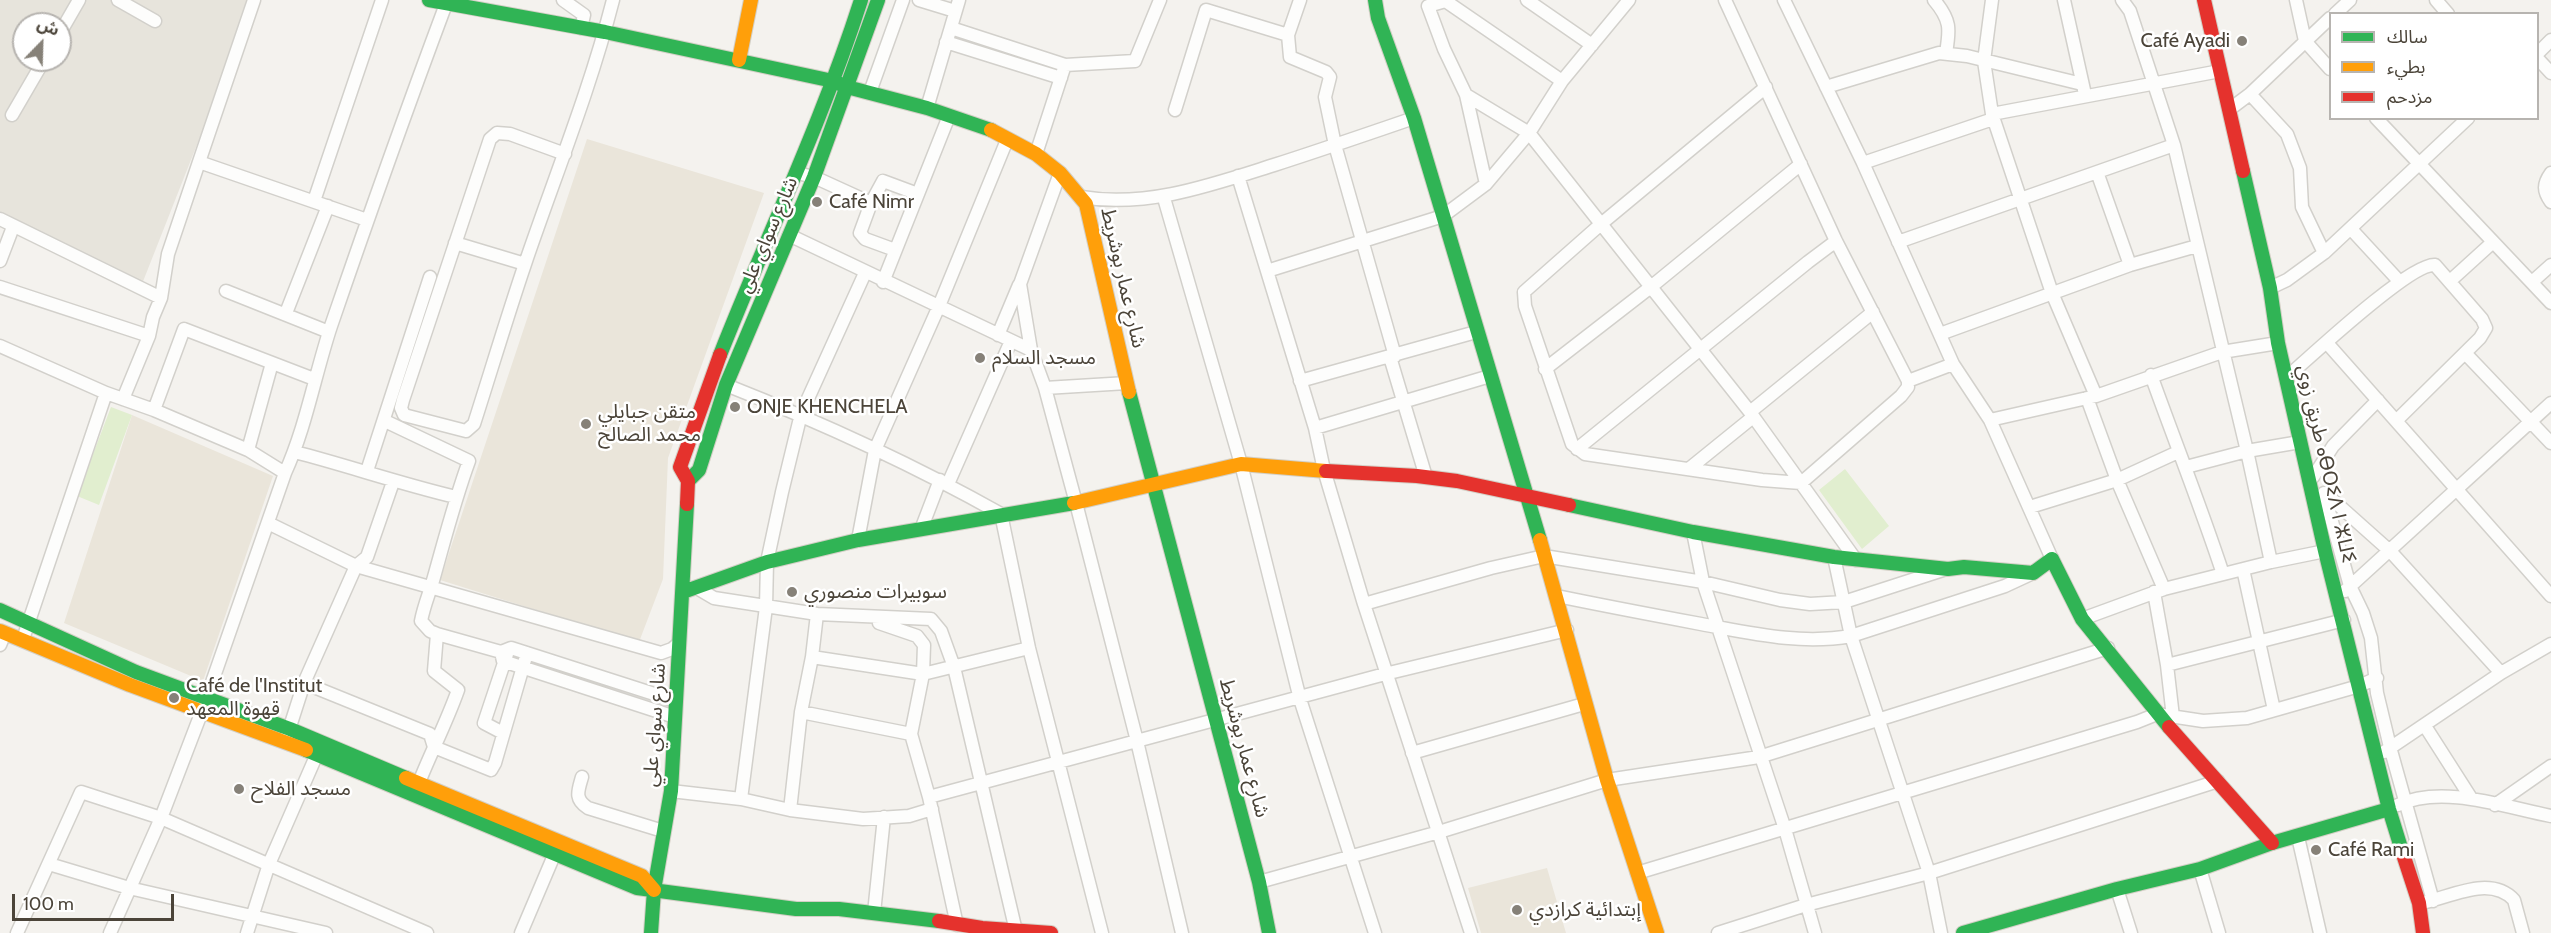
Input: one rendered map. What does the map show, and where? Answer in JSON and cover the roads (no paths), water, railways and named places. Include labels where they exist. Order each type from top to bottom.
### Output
[{"type":"street","points":[[118,0],[155,21]]},
{"type":"street","points":[[123,399],[149,336],[161,298],[168,255],[254,0]]},
{"type":"street","points":[[314,201],[382,0]]},
{"type":"street","name":"شارع عمار بوشريط","points":[[429,0],[605,32],[833,81],[847,87],[927,108],[991,130],[1036,153],[1060,173],[1086,204],[1127,383],[1259,882],[1269,933]]},
{"type":"street","points":[[563,0],[584,15],[581,28]]},
{"type":"street","points":[[565,154],[510,134],[492,135],[401,408],[404,415],[466,431],[474,424],[525,264],[565,154],[605,32],[613,0]]},
{"type":"street","points":[[739,60],[751,0]]},
{"type":"street","name":"شارع سواي علي","points":[[651,933],[654,890],[671,791],[688,481],[680,467],[708,382],[797,173],[833,81],[861,0]]},
{"type":"street","name":"شارع سواي علي","points":[[688,481],[699,470],[726,385],[814,177],[878,0]]},
{"type":"street","points":[[870,92],[903,0]]},
{"type":"street","points":[[919,0],[957,6],[927,108]]},
{"type":"street","points":[[951,28],[1065,65],[1135,61],[1161,0]]},
{"type":"street","points":[[1300,0],[1288,35],[1290,57],[1326,72],[1330,77],[1325,97],[1335,145],[1363,242],[1403,402],[1426,477]]},
{"type":"street","points":[[1375,0],[1378,18],[1414,118],[1476,332],[1528,498],[1567,630],[1584,704],[1657,933]]},
{"type":"street","points":[[1527,0],[1592,45]]},
{"type":"street","points":[[1267,271],[1443,216],[1486,184],[1529,133],[1562,81],[1629,0]]},
{"type":"street","points":[[1725,0],[1766,87],[1836,241],[1908,381],[1908,387],[1901,396],[1801,483],[1739,477],[1585,454],[1572,444],[1525,306],[1524,292],[1601,224],[1766,87]]},
{"type":"street","points":[[1784,0],[1863,163],[1953,363],[1990,420],[2052,559],[2082,619],[2108,648],[2157,714],[2272,843]]},
{"type":"street","points":[[1935,0],[1947,18],[1950,28],[1946,53]]},
{"type":"street","points":[[1992,0],[1984,61],[1992,117],[2052,293],[2092,397],[2117,480],[2159,590],[2173,717]]},
{"type":"street","points":[[2064,0],[2084,89]]},
{"type":"street","points":[[2122,0],[2130,11],[2174,145],[2271,562]]},
{"type":"street","name":"طريق زوي ⴰⴱⵔⵉⴷ ⵏ ⵣⵡⵉ","points":[[2204,0],[2270,288],[2278,343],[2300,442],[2311,474],[2325,551],[2344,620],[2389,809],[2426,902],[2423,933]]},
{"type":"street","points":[[2296,0],[2305,41],[2329,67]]},
{"type":"street","points":[[2337,12],[2350,0]]},
{"type":"street","points":[[2436,0],[2446,12]]},
{"type":"street","points":[[1486,184],[1466,95],[1444,50],[1428,6],[1448,1],[1562,81]]},
{"type":"street","points":[[111,933],[161,818],[202,711],[285,473],[295,452],[314,379],[367,220],[446,4]]},
{"type":"street","points":[[1175,110],[1206,10],[1288,35]]},
{"type":"street","points":[[2230,109],[2250,94],[2329,20]]},
{"type":"street","points":[[2539,52],[2551,40]]},
{"type":"street","points":[[946,42],[1061,78]]},
{"type":"street","points":[[1826,87],[1932,53],[1946,53],[1984,61],[2084,89]]},
{"type":"street","points":[[2539,59],[2551,73]]},
{"type":"street","points":[[1036,153],[1065,65]]},
{"type":"street","points":[[1863,163],[1992,117],[2034,108],[2084,89],[2155,84],[2220,70]]},
{"type":"street","points":[[12,115],[37,72]]},
{"type":"street","points":[[2250,94],[2278,123],[2290,140],[2300,168],[2302,207],[2324,254]]},
{"type":"street","points":[[1466,95],[1529,133],[1751,414],[1856,560]]},
{"type":"street","points":[[883,282],[949,116]]},
{"type":"street","points":[[1081,197],[1105,201],[1164,198],[1414,118]]},
{"type":"street","points":[[2378,120],[2551,303]]},
{"type":"street","points":[[2270,288],[2287,280],[2324,254],[2466,120]]},
{"type":"street","points":[[858,540],[875,450],[939,306],[1007,140]]},
{"type":"street","points":[[1898,242],[2174,145]]},
{"type":"street","points":[[199,162],[367,220]]},
{"type":"street","points":[[1545,369],[1652,286],[1801,164]]},
{"type":"street","points":[[2097,172],[2130,266]]},
{"type":"street","points":[[797,173],[814,177],[871,203]]},
{"type":"street","points":[[998,334],[1020,284],[1060,173]]},
{"type":"street","points":[[2551,173],[2544,189],[2551,202]]},
{"type":"street","points":[[1238,176],[1315,428],[1324,470],[1385,674],[1471,933]]},
{"type":"street","points":[[895,249],[865,239],[860,232],[871,203],[883,181],[918,194]]},
{"type":"street","points":[[1164,198],[1241,464],[1300,699],[1375,933]]},
{"type":"street","points":[[286,313],[328,206]]},
{"type":"street","points":[[0,219],[161,298]]},
{"type":"street","points":[[0,261],[14,227]]},
{"type":"street","points":[[2351,229],[2399,281]]},
{"type":"street","points":[[789,235],[883,282],[1031,350]]},
{"type":"street","points":[[1577,449],[1836,241]]},
{"type":"street","points":[[2450,281],[2493,242]]},
{"type":"street","points":[[455,243],[525,264]]},
{"type":"street","points":[[1940,334],[2130,266],[2197,246]]},
{"type":"street","points":[[2286,378],[2399,281],[2432,264],[2450,281],[2482,319],[2486,328],[2481,338],[2397,420]]},
{"type":"street","points":[[2532,282],[2551,265]]},
{"type":"street","points":[[741,800],[766,607],[768,562],[801,414],[865,273]]},
{"type":"street","points":[[367,471],[430,277]]},
{"type":"street","points":[[1020,284],[1031,350],[1045,388],[1076,502],[1137,741],[1182,933]]},
{"type":"street","points":[[0,286],[149,336]]},
{"type":"street","points":[[226,291],[329,332]]},
{"type":"street","points":[[1690,468],[1873,312]]},
{"type":"street","points":[[154,410],[184,329],[314,379]]},
{"type":"street","points":[[1300,381],[1476,332]]},
{"type":"street","points":[[922,527],[1011,341]]},
{"type":"street","points":[[1990,420],[2092,397],[2223,352],[2278,343]]},
{"type":"street","points":[[2327,343],[2551,596]]},
{"type":"street","points":[[0,346],[106,393],[154,410],[248,450],[285,473]]},
{"type":"street","points":[[2466,353],[2551,443]]},
{"type":"street","points":[[248,450],[272,363]]},
{"type":"street","points":[[1908,381],[1953,363]]},
{"type":"street","points":[[2151,375],[2223,574]]},
{"type":"street","points":[[1315,428],[1490,376]]},
{"type":"street","points":[[1045,388],[1127,383]]},
{"type":"street","points":[[726,385],[801,414],[944,482],[1001,514],[1056,762],[1102,933]]},
{"type":"street","points":[[23,639],[27,621],[106,393]]},
{"type":"street","points":[[2378,400],[2333,446],[2311,474],[2324,493],[2391,552],[2501,673]]},
{"type":"street","points":[[2338,598],[2391,552],[2551,403]]},
{"type":"street","points":[[385,421],[469,461],[456,497],[432,586],[423,607],[421,621],[430,631],[505,654],[527,652],[676,701]]},
{"type":"street","points":[[2186,467],[2247,451],[2300,442]]},
{"type":"street","points":[[295,452],[367,471],[393,482],[456,497]]},
{"type":"street","points":[[2030,507],[2117,480],[2178,452]]},
{"type":"street","points":[[683,592],[768,562],[858,540],[922,527],[1076,502],[1241,464],[1426,477],[1466,483],[1693,532],[1856,560],[1948,569]]},
{"type":"street","points":[[287,736],[304,683],[356,566],[368,556],[393,482]]},
{"type":"street","points":[[2324,493],[2350,586],[2363,613],[2371,638],[2377,693],[2406,801],[2426,902],[2464,890],[2482,889],[2506,893],[2514,900],[2523,933]]},
{"type":"street","points":[[268,523],[356,566],[661,653],[672,649],[679,643]]},
{"type":"street","points":[[1693,532],[1702,582],[1785,829],[1815,933]]},
{"type":"street","points":[[2082,619],[2159,590],[2325,551]]},
{"type":"street","points":[[1364,604],[1491,567],[1544,556],[1702,582],[1798,603],[1844,602],[1948,569],[1964,567],[2033,573]]},
{"type":"street","points":[[1834,556],[1851,636],[1929,873],[1941,933]]},
{"type":"street","points":[[1557,597],[1799,640],[1830,640],[1851,636],[2005,586],[2033,573],[2052,559]]},
{"type":"street","points":[[2243,569],[2274,710]]},
{"type":"street","points":[[697,588],[714,598],[817,614],[931,619]]},
{"type":"street","points":[[0,610],[27,621],[133,678],[202,711],[287,736],[317,754],[417,788],[555,853],[637,888],[796,909],[839,909],[874,913],[957,924],[985,931],[1051,933]]},
{"type":"street","points":[[790,810],[801,712],[812,657],[817,614]]},
{"type":"street","points":[[855,617],[892,626],[920,639],[924,645],[923,674],[911,734],[931,803],[957,924]]},
{"type":"street","points":[[920,639],[931,619]]},
{"type":"street","points":[[931,619],[941,632],[954,667],[1016,931]]},
{"type":"street","points":[[2167,665],[2344,620]]},
{"type":"street","points":[[671,791],[863,819],[909,816],[931,803],[981,783],[1300,699],[1385,674],[1567,630]]},
{"type":"street","points":[[417,788],[434,747],[444,730],[458,690],[434,671],[437,634]]},
{"type":"street","points":[[2,636],[23,639],[133,678],[207,697],[287,736],[642,876],[654,890]]},
{"type":"street","points":[[2377,759],[2390,747],[2425,726],[2501,673],[2551,644]]},
{"type":"street","points":[[812,657],[923,674],[1029,648]]},
{"type":"street","points":[[1259,882],[1439,832],[1607,780],[1759,757],[2108,648]]},
{"type":"street","points":[[434,747],[491,770],[495,764],[527,652]]},
{"type":"street","points":[[505,654],[522,668],[675,717]]},
{"type":"street","points":[[503,733],[484,723],[505,654]]},
{"type":"street","points":[[1637,873],[2137,722],[2157,714],[2203,722],[2247,718],[2359,686],[2376,678]]},
{"type":"street","points":[[304,683],[430,734],[434,747]]},
{"type":"street","points":[[1412,753],[1584,704]]},
{"type":"street","points":[[801,712],[911,734]]},
{"type":"street","points":[[2425,726],[2471,798]]},
{"type":"street","points":[[247,933],[269,864],[317,754]]},
{"type":"street","points":[[2495,805],[2551,766]]},
{"type":"street","points":[[582,777],[577,794],[580,802],[588,808],[663,831]]},
{"type":"street","points":[[1718,933],[1806,905],[1929,873],[2218,781]]},
{"type":"street","points":[[17,933],[81,792],[161,818],[427,933]]},
{"type":"street","points":[[1963,933],[2117,888],[2200,868],[2272,843],[2431,795],[2471,798],[2551,816]]},
{"type":"street","points":[[874,913],[884,817]]},
{"type":"street","points":[[2298,837],[2319,933]]},
{"type":"street","points":[[521,933],[555,853]]},
{"type":"street","points":[[49,864],[129,888],[326,933]]},
{"type":"street","points":[[2200,868],[2219,933]]},
{"type":"street","points":[[2117,888],[2131,933]]},
{"type":"place","name":"Café Ayadi","points":[[2242,41]]},
{"type":"place","name":"Café Nimr","points":[[817,202]]},
{"type":"place","name":"مسجد السلام","points":[[980,358]]},
{"type":"place","name":"ONJE KHENCHELA","points":[[735,407]]},
{"type":"place","name":"متقن جبايلي محمد الصالح","points":[[586,424]]},
{"type":"place","name":"سوبيرات منصوري","points":[[792,592]]},
{"type":"place","name":"Café de l'Institut قهوة المعهد","points":[[174,698]]},
{"type":"place","name":"مسجد الفلاح","points":[[239,789]]},
{"type":"place","name":"Café Rami","points":[[2316,850]]},
{"type":"place","name":"إبتدائية كرازدي","points":[[1517,910]]}]
